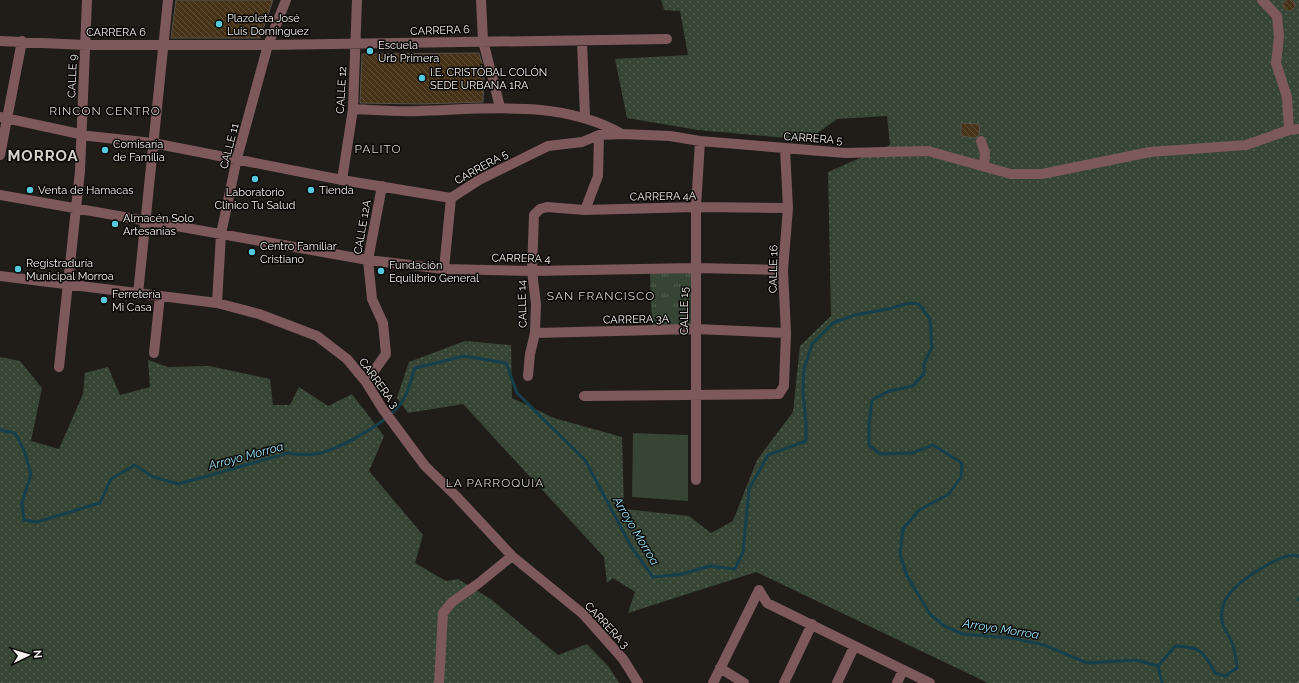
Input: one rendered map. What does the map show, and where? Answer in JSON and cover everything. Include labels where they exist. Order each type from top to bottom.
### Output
[{"type":"street","name":"CALLE 9","points":[[59,367],[77,209],[83,133],[87,0]]},
{"type":"street","points":[[138,294],[168,0]]},
{"type":"street","name":"CALLE 11","points":[[217,303],[222,234],[237,158],[268,45],[286,0]]},
{"type":"street","name":"CALLE 12","points":[[342,180],[352,109],[357,0]]},
{"type":"street","points":[[481,0],[483,41],[500,108]]},
{"type":"street","points":[[1262,0],[1277,16],[1279,37],[1276,63],[1288,97],[1294,129]]},
{"type":"street","name":"CARRERA 6","points":[[0,41],[85,45],[268,45],[667,39]]},
{"type":"street","points":[[0,155],[3,117],[22,41]]},
{"type":"street","points":[[582,41],[585,117]]},
{"type":"street","points":[[352,109],[419,111],[500,108],[537,110],[585,117],[606,124],[622,134]]},
{"type":"street","name":"CARRERA 5","points":[[3,117],[83,133],[89,136],[153,143],[237,158],[342,180],[451,198],[479,180],[548,146],[582,142],[599,135],[622,134],[670,136],[700,141],[845,153],[928,151],[1011,174],[1042,174],[1150,152],[1246,145],[1294,129]]},
{"type":"street","points":[[585,210],[598,176],[599,135]]},
{"type":"street","name":"CALLE 15","points":[[696,480],[696,207],[700,141]]},
{"type":"street","points":[[981,141],[985,153],[984,166]]},
{"type":"street","name":"CALLE 16","points":[[696,394],[779,394],[784,386],[786,333],[783,270],[788,208],[785,149]]},
{"type":"street","name":"CALLE 12A","points":[[366,382],[386,354],[383,323],[372,299],[368,260],[382,186]]},
{"type":"street","name":"CARRERA 4","points":[[0,195],[368,260],[444,269],[532,271],[696,268],[783,270]]},
{"type":"street","points":[[444,269],[451,198]]},
{"type":"street","name":"CARRERA 4A","points":[[540,209],[546,207],[585,210],[696,207],[788,208]]},
{"type":"street","name":"CALLE 14","points":[[528,376],[530,354],[535,333],[536,304],[532,271],[534,215],[540,209]]},
{"type":"street","name":"CARRERA 3","points":[[0,276],[217,303],[259,314],[317,336],[347,359],[366,382],[382,408],[425,466],[456,496],[512,556],[583,614],[623,659],[638,683]]},
{"type":"street","points":[[154,353],[160,296]]},
{"type":"street","name":"CARRERA 3A","points":[[535,333],[696,330],[786,333]]},
{"type":"street","points":[[584,396],[696,394]]},
{"type":"street","points":[[439,683],[443,614],[452,602],[479,584],[512,556]]},
{"type":"street","points":[[713,683],[759,590],[766,603],[812,624],[854,647],[930,683]]},
{"type":"street","points":[[784,683],[812,624]]},
{"type":"street","points":[[837,683],[854,647]]},
{"type":"street","points":[[720,668],[744,683]]},
{"type":"street","points":[[896,683],[903,670]]},
{"type":"green space","points":[[661,0],[1299,0],[1299,683],[988,683],[756,572],[628,613],[635,592],[613,578],[607,583],[604,557],[463,404],[408,413],[397,398],[409,362],[465,341],[511,345],[512,398],[554,418],[622,437],[624,509],[689,516],[711,533],[733,521],[757,460],[793,412],[800,346],[831,316],[828,172],[890,145],[887,116],[837,119],[808,140],[698,130],[627,118],[615,59],[688,55],[680,11],[664,10]]},
{"type":"green space","points":[[650,273],[691,273],[691,328],[652,328]]},
{"type":"green space","points":[[0,357],[20,361],[42,388],[31,441],[59,449],[83,394],[85,373],[108,367],[120,395],[150,387],[148,360],[168,367],[209,366],[270,379],[273,405],[290,405],[299,387],[328,406],[352,394],[384,436],[369,471],[423,535],[415,563],[446,581],[458,579],[492,600],[558,655],[587,644],[609,667],[619,683],[0,683]]},
{"type":"green space","points":[[633,433],[688,435],[688,501],[632,497]]},
{"type":"building","points":[[1291,-1],[1294,0],[1294,10],[1287,11],[1284,10],[1283,3],[1284,0]]},
{"type":"building","name":"Plazoleta José Luis Domínguez","points":[[176,0],[273,0],[260,38],[171,38]]},
{"type":"building","name":"I.E. CRISTÓBAL COLÓN SEDE URBANA 1RA","points":[[479,53],[484,70],[483,102],[420,104],[360,103],[362,54]]},
{"type":"building","points":[[961,123],[980,124],[979,135],[975,138],[961,136]]},
{"type":"waterway","name":"Arroyo Morroa","points":[[0,430],[15,433],[24,450],[31,474],[22,503],[24,520],[37,522],[100,503],[111,479],[135,465],[153,477],[179,484],[288,453],[306,455],[333,449],[368,431],[389,416],[397,408],[405,396],[415,368],[464,356],[506,363],[517,393],[585,460],[632,548],[653,577],[683,574],[709,566],[735,569],[743,552],[749,489],[768,455],[806,441],[803,392],[804,369],[812,344],[833,323],[855,315],[910,303],[919,304],[930,319],[932,348],[924,363],[924,374],[913,386],[889,391],[872,400],[869,425],[869,445],[880,454],[912,453],[933,445],[962,463],[961,477],[949,494],[919,510],[903,529],[900,554],[907,576],[930,614],[944,626],[963,634],[1011,638],[1044,645],[1087,663],[1136,660],[1158,666],[1162,683]]},
{"type":"waterway","points":[[1158,666],[1175,646],[1196,649],[1204,655],[1215,673],[1225,676],[1237,668],[1233,645],[1223,625],[1223,606],[1227,598],[1232,590],[1246,578],[1262,568],[1284,557],[1294,555],[1299,556]]},
{"type":"place","name":"Plazoleta José Luis Domínguez","points":[[219,24]]},
{"type":"place","name":"Escuela Urb Primera","points":[[370,51]]},
{"type":"place","name":"I.E. CRISTÓBAL COLÓN SEDE URBANA 1RA","points":[[422,78]]},
{"type":"place","name":"Comisaría de Familia","points":[[105,150]]},
{"type":"place","name":"Laboratorio Clínico Tu Salud","points":[[255,179]]},
{"type":"place","name":"Venta de Hamacas","points":[[30,190]]},
{"type":"place","name":"Tienda","points":[[311,190]]},
{"type":"place","name":"Almacén Solo Artesanías","points":[[115,224]]},
{"type":"place","name":"Centro Familiar Cristiano","points":[[252,252]]},
{"type":"place","name":"Registraduría Municipal Morroa","points":[[18,269]]},
{"type":"place","name":"Fundación Equilibrio General","points":[[381,271]]},
{"type":"place","name":"Ferretería Mi Casa","points":[[104,300]]},
{"type":"district","name":"RINCON CENTRO","points":[[105,111]]},
{"type":"district","name":"PALITO","points":[[378,149]]},
{"type":"district","name":"MORROA","points":[[43,156]]},
{"type":"district","name":"SAN FRANCISCO","points":[[601,296]]},
{"type":"district","name":"LA PARROQUIA","points":[[495,483]]}]
